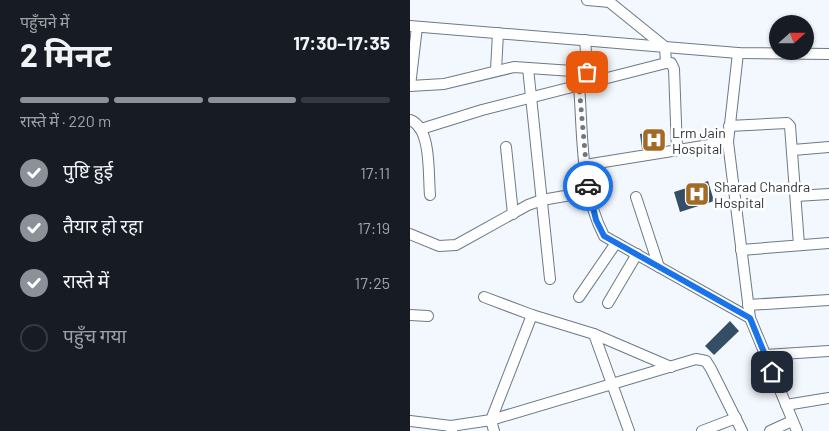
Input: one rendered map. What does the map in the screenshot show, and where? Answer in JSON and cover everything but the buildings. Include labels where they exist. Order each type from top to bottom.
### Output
[{"type":"street","points":[[587,0],[608,1],[665,47],[666,63]]},
{"type":"street","points":[[587,72],[514,67],[444,84],[410,86],[414,26],[738,53],[829,54]]},
{"type":"street","points":[[496,70],[498,33]]},
{"type":"street","points":[[585,40],[587,72],[584,84],[585,165],[588,192],[596,220],[604,236],[750,318]]},
{"type":"street","points":[[738,53],[728,142],[750,318],[797,431]]},
{"type":"street","points":[[422,129],[531,97],[666,63],[671,64],[674,69],[677,150]]},
{"type":"street","points":[[528,68],[550,279]]},
{"type":"street","points":[[410,120],[422,129],[426,140],[430,194]]},
{"type":"street","points":[[729,126],[787,124],[792,131],[799,245]]},
{"type":"street","points":[[585,165],[728,142]]},
{"type":"street","points":[[506,147],[513,214]]},
{"type":"street","points":[[793,150],[829,147]]},
{"type":"street","points":[[410,234],[439,246],[451,246],[467,240],[542,200],[588,192]]},
{"type":"street","points":[[796,196],[829,194]]},
{"type":"street","points":[[636,198],[659,267]]},
{"type":"street","points":[[578,297],[616,242]]},
{"type":"street","points":[[741,250],[829,243]]},
{"type":"street","points":[[608,303],[637,254]]},
{"type":"street","points":[[484,297],[532,315],[594,334],[671,367]]},
{"type":"street","points":[[748,305],[829,300]]},
{"type":"street","points":[[410,315],[428,316]]},
{"type":"street","points":[[494,431],[491,420],[532,315]]},
{"type":"street","points":[[594,334],[629,431]]},
{"type":"street","points":[[765,355],[829,351]]},
{"type":"street","points":[[410,421],[451,428],[491,420],[696,359],[706,361],[742,431]]},
{"type":"street","points":[[786,405],[829,398]]},
{"type":"street","points":[[702,431],[736,418]]},
{"type":"street","points":[[770,431],[792,421]]},
{"type":"way so far","points":[[587,72],[588,83],[579,85],[588,186]]},
{"type":"place","name":"Lrm Jain Hospital","points":[[654,140]]},
{"type":"place","name":"Sharad Chandra Hospital","points":[[697,194]]},
{"type":"route","points":[[588,186],[596,220],[604,236],[750,318],[772,372]]}]
